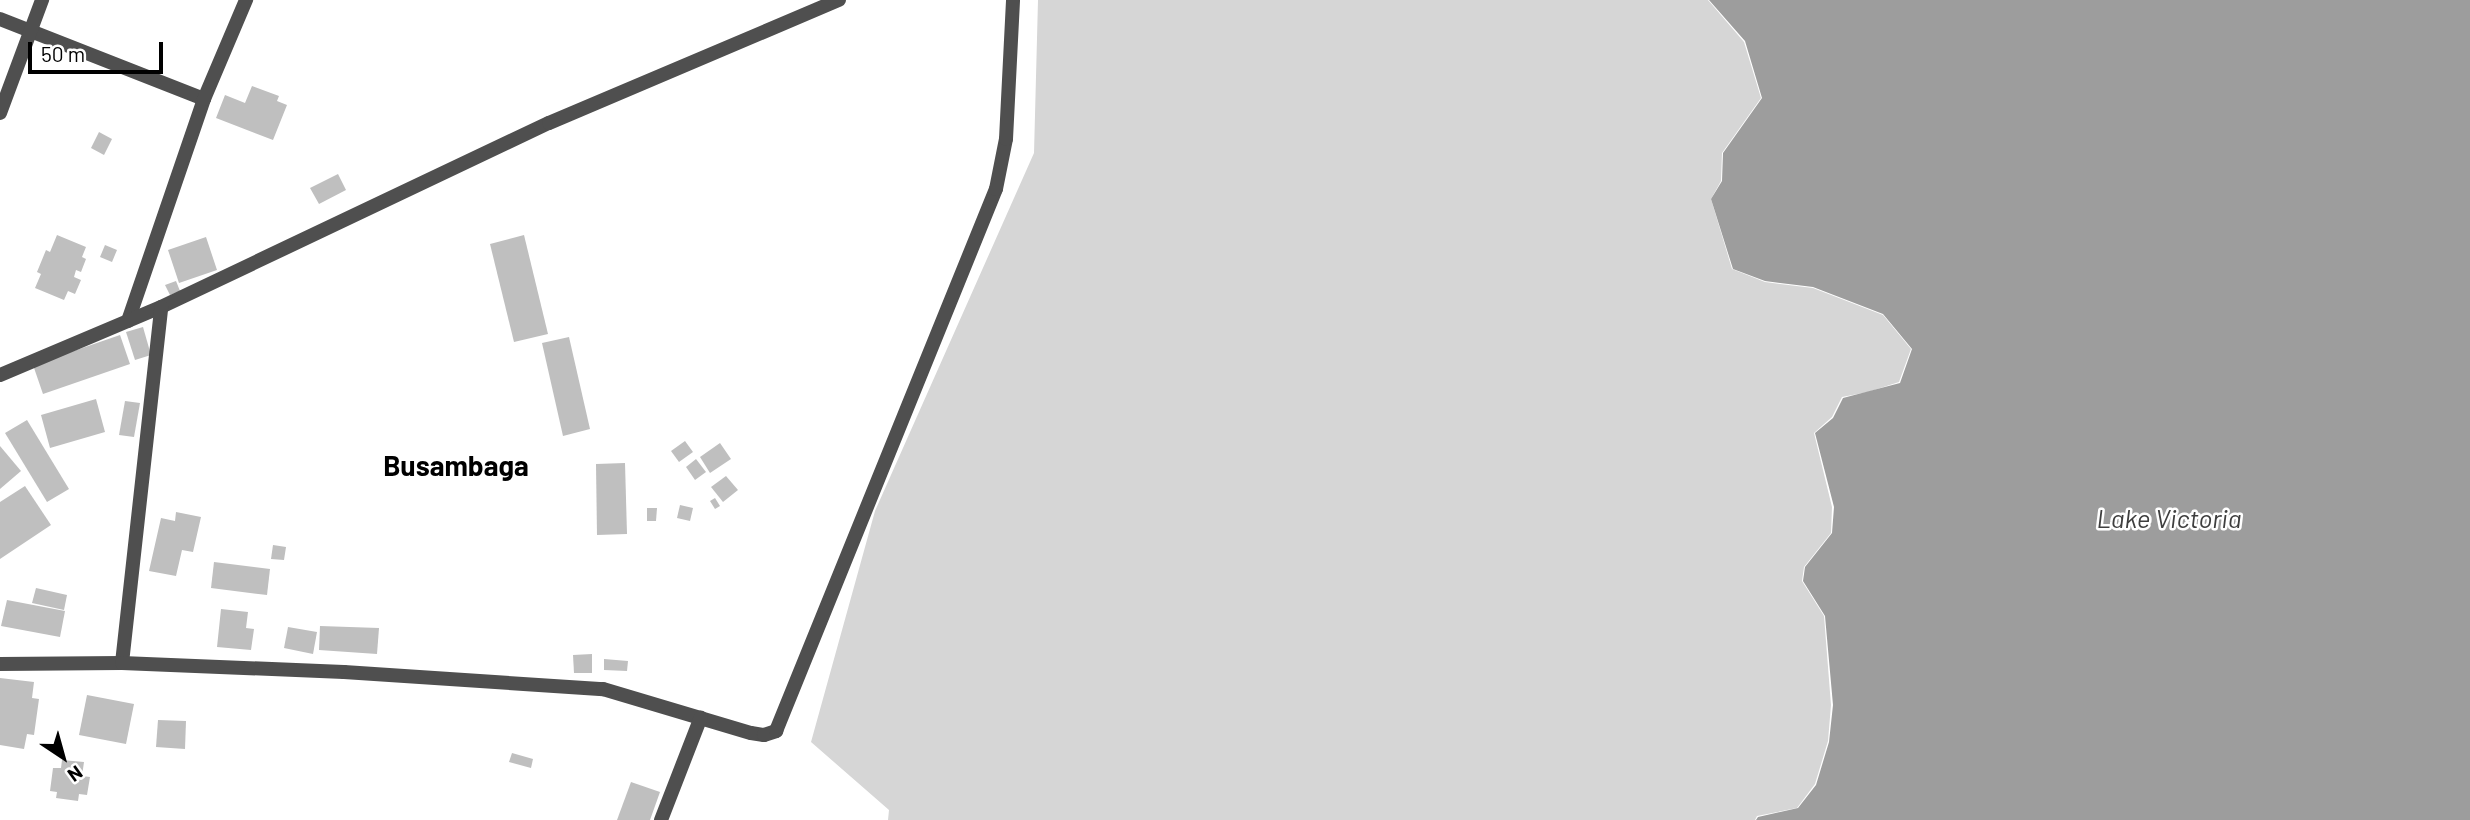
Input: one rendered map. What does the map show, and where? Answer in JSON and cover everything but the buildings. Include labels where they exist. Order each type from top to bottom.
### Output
[{"type":"street","points":[[0,113],[42,0]]},
{"type":"street","points":[[128,321],[204,99],[246,0]]},
{"type":"street","points":[[0,374],[162,307],[549,123],[839,0]]},
{"type":"street","points":[[0,664],[122,663],[344,672],[603,689],[764,735],[776,731],[782,723],[853,537],[996,188],[1006,139],[1013,0]]},
{"type":"street","points":[[0,19],[204,99]]},
{"type":"street","points":[[122,663],[162,307]]},
{"type":"street","points":[[661,820],[701,717]]},
{"type":"shaded area","points":[[1038,0],[1708,0],[1744,42],[1761,98],[1722,153],[1721,181],[1711,199],[1732,269],[1765,282],[1813,288],[1883,315],[1911,349],[1899,382],[1842,397],[1832,417],[1814,433],[1832,507],[1831,533],[1804,567],[1802,581],[1824,616],[1831,705],[1828,741],[1815,784],[1797,808],[1757,816],[1755,820],[888,820],[889,810],[811,742],[875,511],[1034,153]]},
{"type":"water","name":"Lake Victoria","points":[[1709,0],[2470,0],[2470,820],[1756,820],[1758,817],[1798,808],[1816,785],[1829,742],[1833,705],[1825,616],[1803,581],[1805,567],[1832,533],[1834,507],[1815,433],[1833,418],[1843,398],[1900,383],[1912,349],[1883,314],[1813,287],[1765,281],[1733,269],[1711,199],[1722,181],[1723,153],[1762,98],[1745,41]]},
{"type":"district","name":"Busambaga","points":[[456,465]]}]
